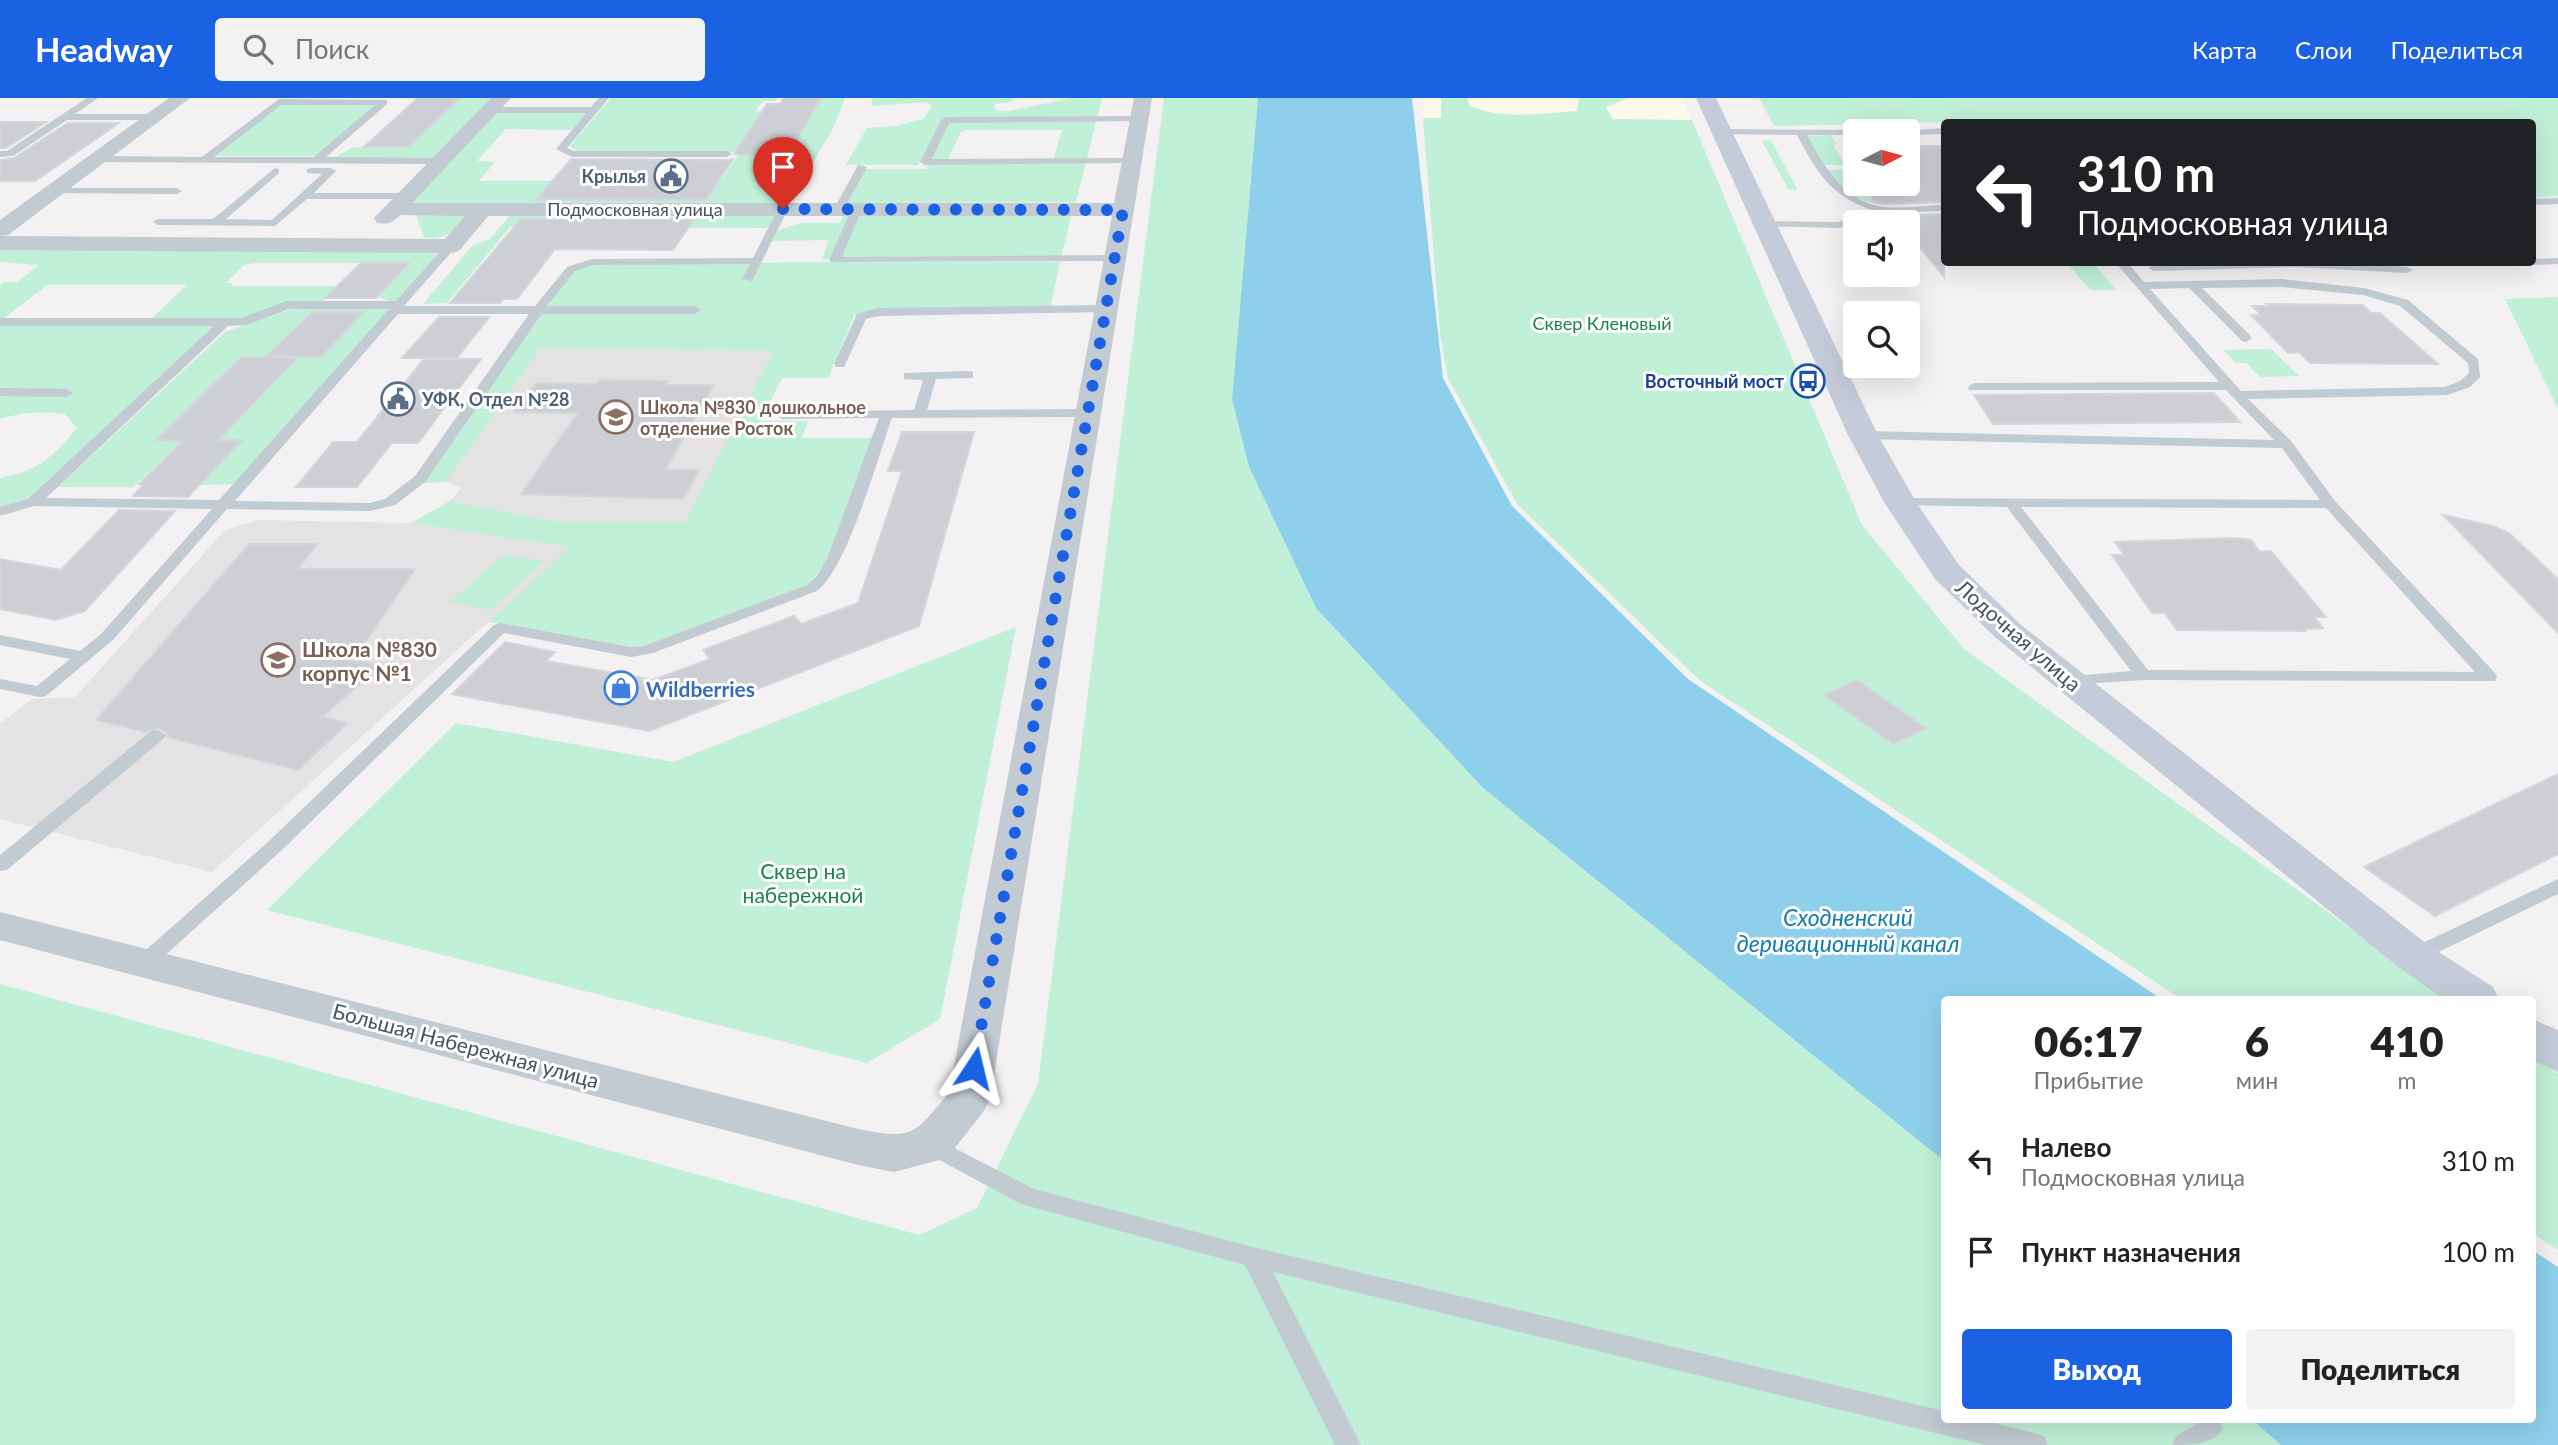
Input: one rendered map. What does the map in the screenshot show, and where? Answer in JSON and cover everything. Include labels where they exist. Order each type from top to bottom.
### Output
[{"type":"street","points":[[0,230],[181,98]]},
{"type":"street","name":"Лодочная улица","points":[[1706,98],[1863,435],[1900,502],[1947,572],[2008,631],[2413,956],[2473,996]]},
{"type":"street","points":[[358,245],[497,104]]},
{"type":"street","points":[[932,1145],[968,1099],[1141,108]]},
{"type":"street","name":"Подмосковная улица","points":[[401,202],[484,208],[1123,210]]},
{"type":"street","points":[[0,208],[29,208]]},
{"type":"street","points":[[0,243],[451,246],[484,208]]},
{"type":"street","name":"Большая Набережная улица","points":[[0,926],[858,1147],[894,1154],[932,1145]]},
{"type":"street","points":[[2536,1040],[2558,1054]]},
{"type":"lane","points":[[0,154],[9,154],[93,98]]},
{"type":"lane","points":[[604,98],[561,149],[572,154],[727,154]]},
{"type":"lane","points":[[205,159],[279,102],[384,102],[317,160]]},
{"type":"lane","points":[[497,104],[594,110]]},
{"type":"lane","points":[[1132,160],[925,162],[946,120],[1141,108]]},
{"type":"lane","points":[[64,117],[155,117]]},
{"type":"lane","points":[[1920,132],[1941,131]]},
{"type":"lane","points":[[1721,132],[1843,132]]},
{"type":"lane","points":[[1800,132],[1825,178],[1842,194],[1880,210]]},
{"type":"lane","points":[[97,159],[441,160]]},
{"type":"lane","points":[[862,167],[835,260],[1115,258]]},
{"type":"lane","points":[[158,222],[275,223],[331,171],[223,171]]},
{"type":"lane","points":[[215,223],[275,171]]},
{"type":"lane","points":[[52,191],[177,191]]},
{"type":"lane","points":[[304,196],[401,202]]},
{"type":"lane","points":[[2536,202],[2558,201]]},
{"type":"lane","points":[[1903,210],[1941,208]]},
{"type":"lane","points":[[748,279],[783,209]]},
{"type":"lane","points":[[1764,224],[1843,224]]},
{"type":"lane","points":[[0,684],[40,692],[107,637],[451,246]]},
{"type":"lane","points":[[0,512],[33,502],[370,507],[390,502],[420,479],[538,310],[571,269],[592,262],[756,261]]},
{"type":"lane","points":[[2536,262],[2558,261]]},
{"type":"lane","points":[[2072,681],[2143,675],[2489,677],[2330,503],[2286,444],[2233,390],[2123,266]]},
{"type":"lane","points":[[2154,268],[2165,266]]},
{"type":"lane","points":[[2259,266],[2277,283]]},
{"type":"lane","points":[[2332,266],[2407,270]]},
{"type":"lane","points":[[1974,387],[2423,393],[2447,391],[2465,384],[2475,374],[2474,362],[2404,303],[2364,292],[2277,283],[2140,286]]},
{"type":"lane","points":[[2192,285],[2246,338]]},
{"type":"lane","points":[[0,322],[243,322],[287,306],[695,310]]},
{"type":"lane","points":[[840,364],[861,317],[877,312],[1106,309]]},
{"type":"lane","points":[[33,502],[225,322]]},
{"type":"lane","points":[[909,376],[968,375]]},
{"type":"lane","points":[[919,414],[931,376]]},
{"type":"lane","points":[[0,392],[66,393]]},
{"type":"lane","points":[[783,415],[1088,413]]},
{"type":"lane","points":[[145,962],[275,846],[500,628],[631,652],[647,650],[812,588],[822,580],[834,559],[887,414]]},
{"type":"lane","points":[[1863,435],[2286,444]]},
{"type":"lane","points":[[1900,502],[2330,503]]},
{"type":"lane","points":[[2011,503],[2143,675]]},
{"type":"lane","points":[[0,640],[85,657]]},
{"type":"lane","points":[[0,864],[157,735]]},
{"type":"lane","points":[[2413,956],[2558,886]]},
{"type":"lane","points":[[932,1145],[1028,1197],[1253,1256],[1941,1422]]},
{"type":"lane","points":[[1253,1256],[1348,1445]]},
{"type":"lane","points":[[1944,1423],[2035,1445]]},
{"type":"lane","points":[[2185,1445],[2210,1429]]},
{"type":"shaded area","points":[[1425,98],[1682,98],[1692,120],[1423,118]]},
{"type":"shaded area","name":"Школа №830 дошкольное отделение Росток","points":[[541,348],[773,351],[685,522],[559,522],[450,501],[461,488],[446,482]]},
{"type":"shaded area","name":"Школа №830 корпус №1","points":[[259,520],[411,523],[571,547],[212,872],[0,819],[0,724],[32,699],[75,697],[225,530]]},
{"type":"green space","points":[[460,98],[498,98],[439,158],[333,159],[353,147],[408,147]]},
{"type":"green space","points":[[611,98],[777,98],[775,101],[763,101],[755,111],[768,112],[741,152],[578,151],[570,146]]},
{"type":"green space","points":[[822,98],[845,98],[834,127],[790,201],[773,204],[406,204],[496,111],[588,111],[571,130],[506,129],[477,161],[495,162],[479,181],[721,180],[738,155],[788,155]]},
{"type":"green space","points":[[873,98],[1014,98],[1011,102],[995,104],[997,111],[1008,111],[1072,98],[1102,98],[1076,202],[847,203],[865,169],[926,169],[929,164],[1052,164],[1062,130],[966,130],[961,132],[948,159],[921,160],[918,165],[846,165],[867,128],[896,126],[923,119],[932,106],[926,102],[871,106]]},
{"type":"green space","points":[[1164,98],[1258,98],[1232,399],[1249,467],[1316,608],[1483,788],[1941,1159],[1941,1423],[2256,1423],[2281,1445],[0,1445],[0,984],[919,1235],[977,1208],[1038,1084]]},
{"type":"green space","name":"Сквер Кленовый","points":[[1441,98],[1467,98],[1470,106],[1482,110],[1522,114],[1577,111],[1579,98],[1629,98],[1606,107],[1613,119],[1692,120],[1862,525],[1964,649],[2444,996],[2176,996],[1699,680],[1517,504],[1448,378],[1440,333],[1423,118],[1441,118]]},
{"type":"green space","points":[[1759,98],[2558,98],[2558,196],[2536,197],[2536,119],[1941,119],[1941,122],[1920,123],[1920,119],[1843,119],[1843,124],[1774,126]]},
{"type":"green space","points":[[281,102],[380,103],[318,156],[213,156]]},
{"type":"green space","points":[[1831,135],[1837,144],[1833,145],[1843,165],[1822,165],[1806,136]]},
{"type":"green space","points":[[1771,140],[1796,190],[1788,189],[1762,141]]},
{"type":"green space","points":[[1826,170],[1843,170],[1843,188]]},
{"type":"green space","points":[[1850,196],[1868,196],[1874,203]]},
{"type":"green space","points":[[778,210],[769,228],[510,227],[447,303],[423,304],[474,244],[489,240],[514,211]]},
{"type":"green space","points":[[846,212],[1072,213],[1061,257],[822,259],[829,240],[772,241],[778,230],[801,223],[840,223]]},
{"type":"green space","points":[[416,215],[468,215],[449,233],[431,238],[424,237]]},
{"type":"green space","points":[[0,246],[443,248],[395,303],[377,297],[408,263],[255,263],[244,265],[226,283],[233,283],[231,286],[340,286],[321,303],[289,303],[243,318],[151,319],[187,285],[47,285],[0,319],[0,286],[5,282],[17,282],[39,265],[0,262]]},
{"type":"green space","points":[[1060,262],[1050,308],[874,310],[854,316],[828,378],[782,378],[760,421],[808,421],[802,438],[872,438],[828,558],[810,584],[646,646],[632,647],[488,622],[570,547],[411,523],[450,501],[559,522],[685,522],[773,351],[541,348],[446,482],[423,483],[573,271],[593,265]]},
{"type":"green space","points":[[2070,266],[2096,266],[2116,290],[2090,290]]},
{"type":"green space","points":[[2558,297],[2558,409],[2505,299]]},
{"type":"green space","points":[[391,308],[237,484],[200,485],[241,441],[218,440],[298,357],[321,357],[353,322],[302,321],[266,357],[242,357],[157,439],[182,441],[133,487],[58,487],[225,332],[292,309]]},
{"type":"green space","points":[[0,324],[218,324],[38,492],[26,501],[0,508],[0,478],[35,467],[60,447],[77,428],[65,414],[32,413],[0,419]]},
{"type":"green space","points":[[2271,349],[2299,376],[2260,377],[2246,363],[2236,363],[2223,350]]},
{"type":"green space","points":[[505,554],[544,561],[490,610],[450,602]]},
{"type":"green space","name":"Сквер на набережной","points":[[1016,627],[940,1019],[867,1063],[267,910],[456,723],[673,762]]},
{"type":"green space","points":[[2536,1059],[2558,1074],[2558,1250],[2536,1236]]},
{"type":"water","name":"Сходненский деривационный канал","points":[[1258,98],[1412,98],[1443,378],[1512,506],[1688,679],[2157,996],[1941,996],[1941,1159],[1483,788],[1316,608],[1249,467],[1232,399]]},
{"type":"water","points":[[2536,1253],[2558,1267],[2558,1445],[2281,1445],[2256,1423],[2536,1423]]},
{"type":"building","points":[[418,98],[460,98],[408,147],[364,147]]},
{"type":"building","points":[[784,98],[821,98],[788,155],[734,154],[767,104],[780,104]]},
{"type":"building","points":[[0,122],[46,122],[6,148],[0,148]]},
{"type":"building","points":[[68,123],[119,123],[35,181],[0,181],[0,160],[14,158]]},
{"type":"building","points":[[1920,146],[1941,146],[1941,202],[1874,202],[1870,196],[1920,196]]},
{"type":"building","points":[[571,159],[733,159],[706,200],[536,200]]},
{"type":"building","points":[[1941,214],[1941,266],[1944,266],[1944,277],[1920,247],[1920,215]]},
{"type":"building","points":[[521,219],[694,219],[673,250],[555,249],[517,299],[503,299],[500,303],[450,303]]},
{"type":"building","points":[[361,263],[409,263],[376,298],[325,298]]},
{"type":"building","points":[[2267,304],[2363,305],[2371,313],[2380,313],[2438,364],[2310,363],[2299,352],[2288,353],[2251,315],[2261,315],[2252,306],[2269,306]]},
{"type":"building","points":[[312,312],[364,312],[321,357],[267,356]]},
{"type":"building","points":[[439,317],[489,317],[457,358],[402,358]]},
{"type":"building","points":[[242,357],[298,357],[218,440],[242,440],[188,497],[133,496],[144,484],[139,484],[183,441],[156,440]]},
{"type":"building","points":[[424,359],[481,359],[418,443],[392,443],[357,487],[296,487],[333,442],[357,442]]},
{"type":"building","points":[[600,380],[667,381],[665,385],[714,385],[665,470],[699,470],[683,499],[521,494],[578,413],[515,412],[536,383],[597,384]]},
{"type":"building","points":[[2214,393],[2240,422],[1993,424],[1974,395]]},
{"type":"building","points":[[902,432],[974,432],[919,626],[649,731],[452,694],[505,642],[555,652],[546,661],[653,680],[710,659],[703,650],[794,616],[801,624],[858,603],[902,471],[888,471]]},
{"type":"building","points":[[119,510],[175,511],[85,611],[56,620],[0,609],[0,559],[61,570]]},
{"type":"building","points":[[2443,515],[2493,526],[2509,533],[2558,579],[2558,633]]},
{"type":"building","points":[[2234,538],[2251,540],[2260,552],[2271,551],[2326,617],[2314,617],[2323,628],[2305,629],[2306,631],[2177,630],[2165,613],[2152,613],[2112,555],[2124,555],[2115,542]]},
{"type":"building","points":[[249,544],[317,544],[298,569],[415,569],[353,660],[381,665],[322,717],[348,723],[298,770],[167,737],[167,733],[158,728],[145,732],[96,720]]},
{"type":"building","points":[[1857,680],[1926,728],[1893,744],[1824,695]]},
{"type":"building","points":[[2558,774],[2558,854],[2435,916],[2364,867]]},
{"type":"place","name":"Крылья","points":[[671,176]]},
{"type":"place","name":"Восточный мост","points":[[1808,381]]},
{"type":"place","name":"УФК, Отдел №28","points":[[398,399]]},
{"type":"place","name":"Школа №830 дошкольное отделение Росток","points":[[616,417]]},
{"type":"place","name":"Школа №830 корпус №1","points":[[278,660]]},
{"type":"place","name":"Wildberries","points":[[621,688]]},
{"type":"route","points":[[783,209],[1123,210],[974,1068]]}]
